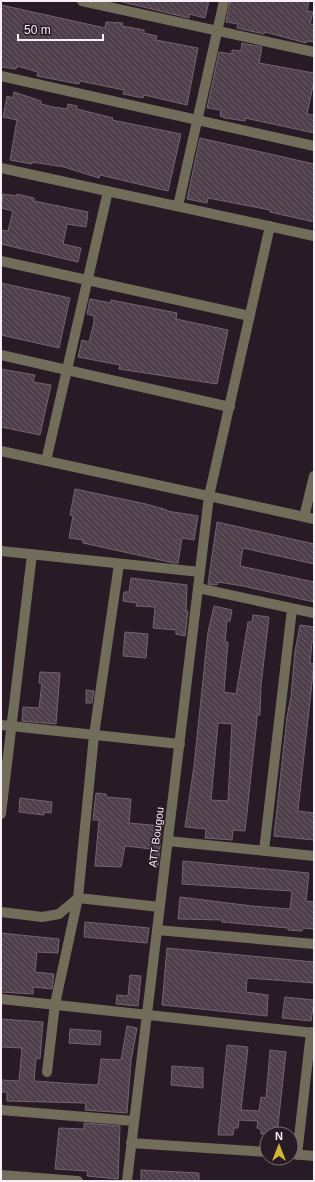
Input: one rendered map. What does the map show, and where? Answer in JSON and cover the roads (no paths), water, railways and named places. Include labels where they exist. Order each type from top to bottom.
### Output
[{"type":"street","points":[[82,1],[314,52]]},
{"type":"street","points":[[178,206],[224,1]]},
{"type":"street","points":[[1,76],[314,146]]},
{"type":"street","points":[[1,168],[314,236]]},
{"type":"street","points":[[46,461],[108,191]]},
{"type":"street","name":"ATT Bougou","points":[[127,1181],[210,496],[270,226]]},
{"type":"street","points":[[1,261],[250,316]]},
{"type":"street","points":[[1,355],[230,407]]},
{"type":"street","points":[[1,451],[309,518],[314,476]]},
{"type":"street","points":[[1,551],[200,572]]},
{"type":"street","points":[[1,814],[32,554]]},
{"type":"street","points":[[47,1072],[55,1004],[78,898],[94,735],[119,564]]},
{"type":"street","points":[[198,588],[314,614]]},
{"type":"street","points":[[264,851],[292,608]]},
{"type":"street","points":[[1,725],[180,744]]},
{"type":"street","points":[[168,841],[314,856]]},
{"type":"street","points":[[1,912],[42,917],[59,914],[78,898],[160,907]]},
{"type":"street","points":[[157,930],[314,944]]},
{"type":"street","points":[[1,999],[312,1033],[298,1126]]},
{"type":"street","points":[[1,1110],[134,1121]]},
{"type":"street","points":[[131,1143],[259,1151]]},
{"type":"street","points":[[299,1154],[314,1156]]},
{"type":"street","points":[[1,1175],[78,1181]]}]
